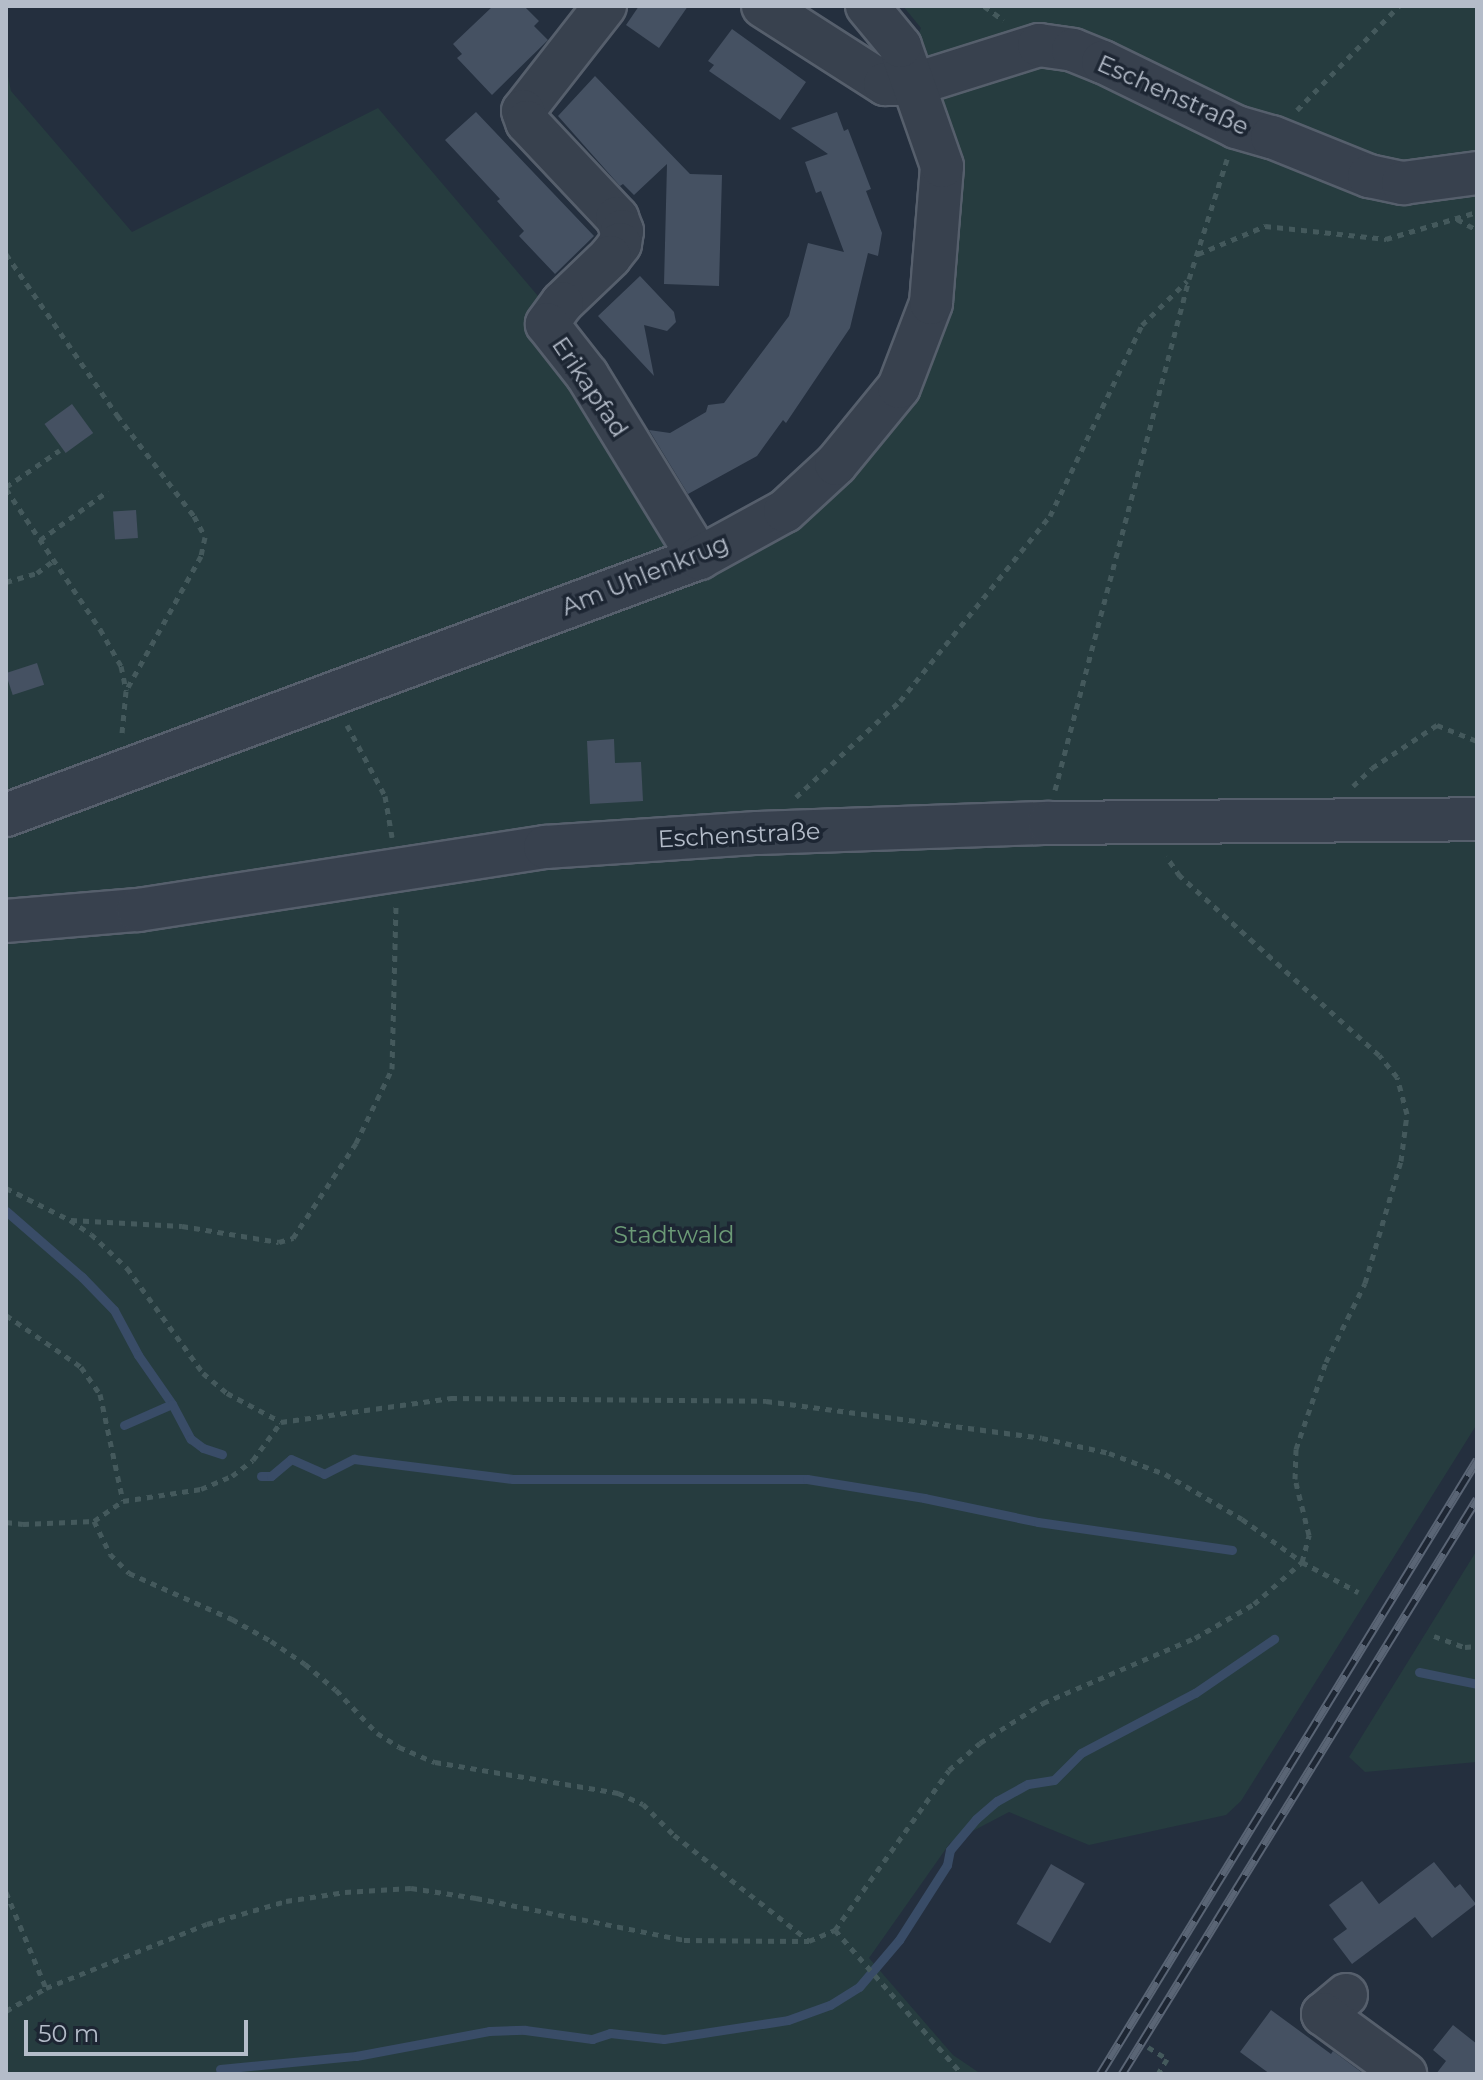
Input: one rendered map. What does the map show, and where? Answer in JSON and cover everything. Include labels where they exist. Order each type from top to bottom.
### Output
[{"type":"street","name":"Erikapfad","points":[[605,6],[523,111],[527,122],[617,218],[622,231],[620,244],[610,257],[562,303],[547,324],[587,375],[699,558]]},
{"type":"street","points":[[763,6],[885,84],[915,84]]},
{"type":"street","name":"Am Uhlenkrug","points":[[6,815],[699,558],[785,511],[836,464],[899,387],[931,303],[942,166],[900,46],[867,6]]},
{"type":"street","name":"Eschenstraße","points":[[915,84],[1039,45],[1073,50],[1254,132],[1369,176],[1403,183],[1477,173]]},
{"type":"street","name":"Eschenstraße","points":[[6,921],[138,910],[545,847],[758,833],[1049,823],[1477,819]]},
{"type":"street","points":[[1346,1995],[1323,2014],[1405,2074]]},
{"type":"path","points":[[1049,823],[1197,255],[1254,132],[1399,6]]},
{"type":"path","points":[[1197,255],[1265,226],[1386,239],[1477,212]]},
{"type":"path","points":[[6,254],[117,415],[194,516],[205,537],[201,556],[126,691]]},
{"type":"path","points":[[758,833],[900,701],[1050,516],[1142,325],[1189,279]]},
{"type":"path","points":[[60,450],[6,488],[121,666],[126,691],[119,774]]},
{"type":"path","points":[[40,540],[108,491]]},
{"type":"path","points":[[6,582],[37,573],[53,561]]},
{"type":"path","points":[[70,1220],[182,1226],[279,1242],[293,1238],[356,1143],[392,1069],[396,870],[385,796],[330,697]]},
{"type":"path","points":[[1314,822],[1372,768],[1437,725],[1477,741]]},
{"type":"path","points":[[6,2011],[46,1988],[207,1924],[286,1901],[345,1892],[411,1888],[684,1940],[809,1941],[835,1930],[949,1770],[980,1743],[1043,1703],[1195,1638],[1254,1604],[1302,1562],[1309,1535],[1295,1479],[1296,1449],[1326,1362],[1365,1283],[1401,1161],[1407,1114],[1397,1077],[1379,1055],[1180,876],[1146,823]]},
{"type":"path","points":[[6,1188],[70,1220],[127,1268],[203,1373],[227,1393],[281,1422],[451,1398],[766,1401],[1042,1438],[1109,1453],[1165,1474],[1242,1519],[1302,1562],[1358,1592]]},
{"type":"path","points":[[6,1315],[81,1367],[100,1394],[123,1501]]},
{"type":"path","points":[[6,1522],[94,1521],[123,1501],[201,1489],[232,1476],[253,1460],[281,1422]]},
{"type":"path","points":[[94,1521],[110,1554],[129,1573],[232,1619],[271,1641],[305,1664],[377,1733],[399,1747],[435,1762],[618,1793],[643,1804],[674,1835],[809,1941]]},
{"type":"path","points":[[1434,1636],[1465,1647],[1477,1646]]},
{"type":"path","points":[[6,1892],[46,1988]]},
{"type":"path","points":[[835,1930],[962,2074]]},
{"type":"path","points":[[1148,2047],[1167,2059],[1158,2074]]},
{"type":"green space","name":"Stadtwald","points":[[903,6],[1477,6],[1477,1424],[1241,1801],[1226,1815],[1089,1845],[1009,1812],[950,1843],[869,1958],[953,2055],[981,2074],[6,2074],[6,66],[11,91],[132,232],[378,108],[544,303],[700,569],[783,523],[947,309],[911,51],[921,28]]},
{"type":"green space","points":[[1477,1550],[1477,1762],[1365,1772],[1349,1757]]},
{"type":"building","points":[[493,6],[524,6],[539,21],[534,26],[548,40],[492,95],[457,58],[462,54],[453,44]]},
{"type":"building","points":[[639,6],[688,6],[659,48],[626,25]]},
{"type":"building","points":[[732,29],[806,82],[780,120],[709,71],[714,65],[708,61]]},
{"type":"building","points":[[595,76],[690,174],[722,175],[719,286],[664,284],[667,164],[634,195],[623,184],[620,186],[558,116]]},
{"type":"building","points":[[476,112],[594,236],[555,274],[519,236],[524,231],[497,201],[500,199],[445,140]]},
{"type":"building","points":[[837,112],[844,131],[848,129],[871,189],[866,191],[882,233],[878,256],[868,253],[850,328],[786,423],[783,420],[757,456],[688,494],[649,430],[670,433],[706,412],[708,405],[724,403],[789,316],[808,243],[844,252],[821,191],[816,193],[805,162],[828,154],[791,128]]},
{"type":"building","points":[[640,276],[674,312],[676,322],[667,331],[644,325],[654,376],[598,316]]},
{"type":"building","points":[[72,404],[93,433],[66,453],[44,424]]},
{"type":"building","points":[[136,510],[138,538],[115,540],[113,512]]},
{"type":"building","points":[[37,663],[44,685],[13,695],[6,673]]},
{"type":"building","points":[[614,739],[615,763],[641,762],[643,801],[590,804],[587,741]]},
{"type":"building","points":[[1434,1862],[1455,1888],[1460,1884],[1476,1904],[1432,1938],[1415,1917],[1352,1964],[1333,1939],[1347,1929],[1329,1905],[1362,1881],[1379,1904]]},
{"type":"building","points":[[1051,1864],[1085,1884],[1050,1943],[1016,1924]]},
{"type":"building","points":[[1271,2010],[1364,2074],[1270,2074],[1240,2052]]},
{"type":"building","points":[[1453,2025],[1477,2044],[1477,2074],[1436,2074],[1446,2061],[1433,2050]]},
{"type":"waterway","points":[[6,1211],[82,1277],[114,1310],[138,1355],[172,1404]]},
{"type":"waterway","points":[[124,1425],[172,1404],[191,1439],[203,1448],[222,1454]]},
{"type":"waterway","points":[[261,1476],[271,1476],[291,1459],[324,1474],[354,1459],[513,1479],[807,1479],[924,1498],[1038,1522],[1232,1550]]},
{"type":"waterway","points":[[220,2069],[356,2056],[489,2031],[525,2030],[592,2039],[610,2033],[664,2039],[788,2020],[830,2005],[859,1987],[899,1940],[947,1865],[950,1850],[976,1819],[997,1801],[1028,1784],[1054,1780],[1081,1753],[1195,1693],[1274,1639]]},
{"type":"waterway","points":[[1419,1672],[1477,1684]]},
{"type":"railway","points":[[1100,2074],[1477,1460]]},
{"type":"railway","points":[[1122,2074],[1477,1499]]}]
